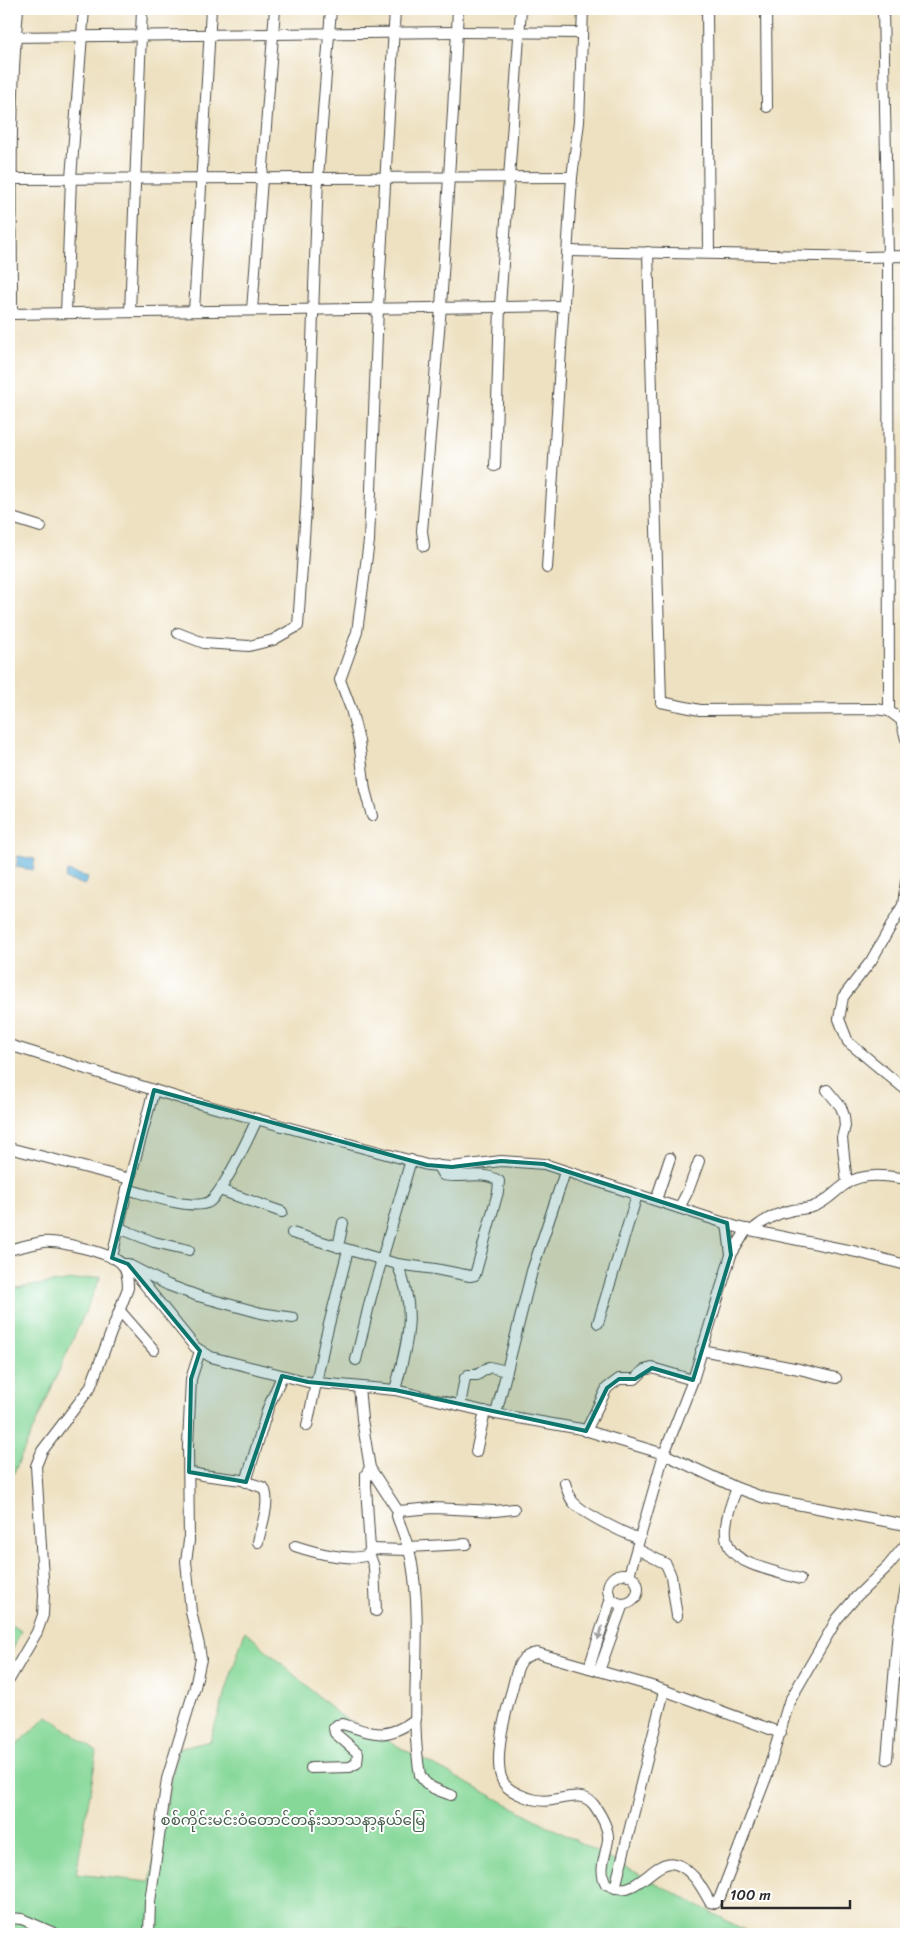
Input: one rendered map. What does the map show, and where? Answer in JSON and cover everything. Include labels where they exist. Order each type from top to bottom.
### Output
[{"type":"street","points":[[18,9],[12,37],[10,314],[564,306]]},
{"type":"street","points":[[66,313],[71,178],[84,9]]},
{"type":"street","points":[[130,312],[137,178],[142,9]]},
{"type":"street","points":[[194,311],[211,9]]},
{"type":"street","points":[[252,310],[275,9]]},
{"type":"street","points":[[178,633],[204,643],[249,646],[273,640],[298,626],[306,508],[318,177],[331,9]]},
{"type":"street","points":[[372,816],[365,790],[357,733],[351,709],[340,680],[357,632],[368,541],[384,177],[395,9]]},
{"type":"street","points":[[424,546],[422,531],[440,307],[458,9]]},
{"type":"street","points":[[495,466],[500,306],[521,9]]},
{"type":"street","points":[[547,568],[572,176],[579,122],[583,9]]},
{"type":"street","points":[[707,9],[709,253]]},
{"type":"street","points":[[766,9],[767,107]]},
{"type":"street","points":[[883,9],[888,256],[889,711]]},
{"type":"street","points":[[12,37],[456,32],[581,33]]},
{"type":"street","points":[[10,178],[572,176]]},
{"type":"street","points":[[568,251],[906,256]]},
{"type":"street","points":[[648,252],[661,702],[700,710],[889,711],[901,720],[906,739]]},
{"type":"street","points":[[9,517],[41,526]]},
{"type":"street","points":[[906,881],[902,905],[870,961],[844,997],[839,1019],[848,1042],[906,1090]]},
{"type":"street","points":[[10,1048],[257,1119],[411,1160],[437,1166],[452,1167],[500,1161],[544,1164],[749,1230],[857,1252],[906,1266]]},
{"type":"street","points":[[112,1258],[128,1184],[154,1090]]},
{"type":"street","points":[[827,1090],[841,1107],[844,1116],[845,1126],[842,1138],[847,1183]]},
{"type":"street","points":[[9,1148],[128,1184],[178,1203],[197,1204],[209,1202],[220,1190],[257,1119]]},
{"type":"street","points":[[656,1200],[670,1158]]},
{"type":"street","points":[[356,1360],[381,1260],[411,1160]]},
{"type":"street","points":[[679,1208],[688,1191],[699,1161]]},
{"type":"street","points":[[292,1233],[397,1264],[470,1276],[475,1275],[498,1192],[498,1181],[485,1176],[443,1175],[437,1166]]},
{"type":"street","points":[[496,1414],[532,1271],[566,1172]]},
{"type":"street","points":[[629,1576],[664,1454],[693,1380],[731,1255],[749,1230],[763,1221],[784,1212],[817,1206],[830,1198],[847,1183],[863,1178],[884,1175],[906,1179]]},
{"type":"street","points":[[220,1190],[282,1212]]},
{"type":"street","points":[[598,1323],[638,1194]]},
{"type":"street","points":[[307,1426],[343,1248],[343,1223]]},
{"type":"street","points":[[727,1223],[731,1255]]},
{"type":"street","points":[[119,1228],[154,1242],[188,1250]]},
{"type":"street","points":[[9,1250],[51,1242],[82,1248],[112,1258],[168,1285],[198,1296],[261,1313],[292,1318]]},
{"type":"street","points":[[9,1680],[37,1632],[43,1615],[44,1594],[36,1480],[37,1460],[90,1388],[128,1288],[125,1264]]},
{"type":"street","points":[[125,1264],[200,1352],[210,1357],[315,1383],[395,1390],[496,1414],[586,1431],[664,1454],[737,1488],[764,1498],[906,1525]]},
{"type":"street","points":[[395,1390],[410,1322],[409,1304],[397,1264]]},
{"type":"street","points":[[120,1310],[154,1350]]},
{"type":"street","points":[[701,1350],[791,1367],[836,1378]]},
{"type":"street","points":[[149,1934],[150,1902],[167,1779],[195,1687],[201,1659],[200,1645],[191,1612],[186,1576],[189,1541],[188,1445],[191,1379],[200,1352]]},
{"type":"street","points":[[460,1405],[465,1378],[468,1374],[477,1375],[489,1367],[507,1371]]},
{"type":"street","points":[[586,1431],[607,1388],[619,1379],[635,1378],[644,1370],[652,1368],[693,1380]]},
{"type":"street","points":[[246,1482],[268,1408],[282,1376]]},
{"type":"street","points":[[360,1387],[362,1418],[370,1468],[398,1511],[397,1516],[412,1562],[416,1590],[416,1719],[420,1775],[424,1783],[430,1787],[451,1794]]},
{"type":"street","points":[[476,1452],[485,1411]]},
{"type":"street","points":[[370,1468],[366,1474],[366,1486],[369,1551],[374,1567],[376,1611]]},
{"type":"street","points":[[189,1472],[246,1482],[264,1488],[266,1493],[258,1542]]},
{"type":"street","points":[[565,1483],[572,1501],[584,1510],[625,1533],[666,1564],[671,1576],[676,1616]]},
{"type":"street","points":[[737,1488],[728,1510],[725,1524],[726,1539],[730,1552],[747,1563],[800,1579]]},
{"type":"street","points":[[398,1511],[433,1508],[495,1511],[514,1509]]},
{"type":"street","points":[[295,1546],[328,1554],[364,1556],[369,1551],[466,1544]]},
{"type":"street","points":[[781,1733],[664,1690],[537,1653],[524,1657],[518,1666],[503,1726],[499,1757],[500,1774],[506,1786],[520,1795],[532,1799],[541,1801],[578,1796],[586,1798],[594,1804],[607,1828],[608,1838],[601,1876],[606,1884],[622,1889],[632,1886],[662,1865],[674,1864],[694,1877],[710,1902],[715,1903],[720,1897],[767,1775],[781,1733],[790,1702],[837,1619],[856,1597],[888,1566],[906,1544]]},
{"type":"street","points":[[623,1574],[629,1576],[637,1585],[637,1592],[634,1598],[630,1602],[623,1604],[616,1602],[608,1592],[611,1580],[623,1574]]},
{"type":"street","points":[[887,1759],[898,1630],[906,1587]]},
{"type":"street","points":[[594,1670],[611,1598]]},
{"type":"street","points":[[594,1670],[623,1604]]},
{"type":"street","points":[[615,1888],[664,1690]]},
{"type":"street","points":[[311,1768],[350,1767],[357,1763],[358,1753],[335,1733],[334,1728],[337,1725],[343,1724],[382,1735],[398,1730],[416,1719]]},
{"type":"street","points":[[9,1918],[22,1919],[56,1934]]},
{"type":"highlighted area","points":[[154,1090],[427,1165],[452,1167],[501,1161],[544,1164],[727,1223],[731,1255],[693,1380],[652,1368],[635,1379],[619,1379],[607,1388],[586,1431],[395,1390],[308,1382],[282,1376],[246,1482],[189,1472],[191,1379],[200,1351],[128,1264],[112,1258]]},
{"type":"green space","points":[[101,1276],[9,1484],[9,1289]]},
{"type":"green space","points":[[9,1624],[21,1631],[9,1658]]},
{"type":"green space","name":"စစ်ကိုင်းမင်းဝံတောင်တန်းသာသနာ့နယ်မြေ","points":[[245,1631],[339,1715],[752,1934],[9,1934],[9,1752],[48,1716],[97,1752],[76,1874],[150,1882],[178,1749],[210,1741]]},
{"type":"water","points":[[18,856],[35,859],[33,870],[16,867]]},
{"type":"water","points":[[67,871],[88,877],[85,885],[65,879]]}]
